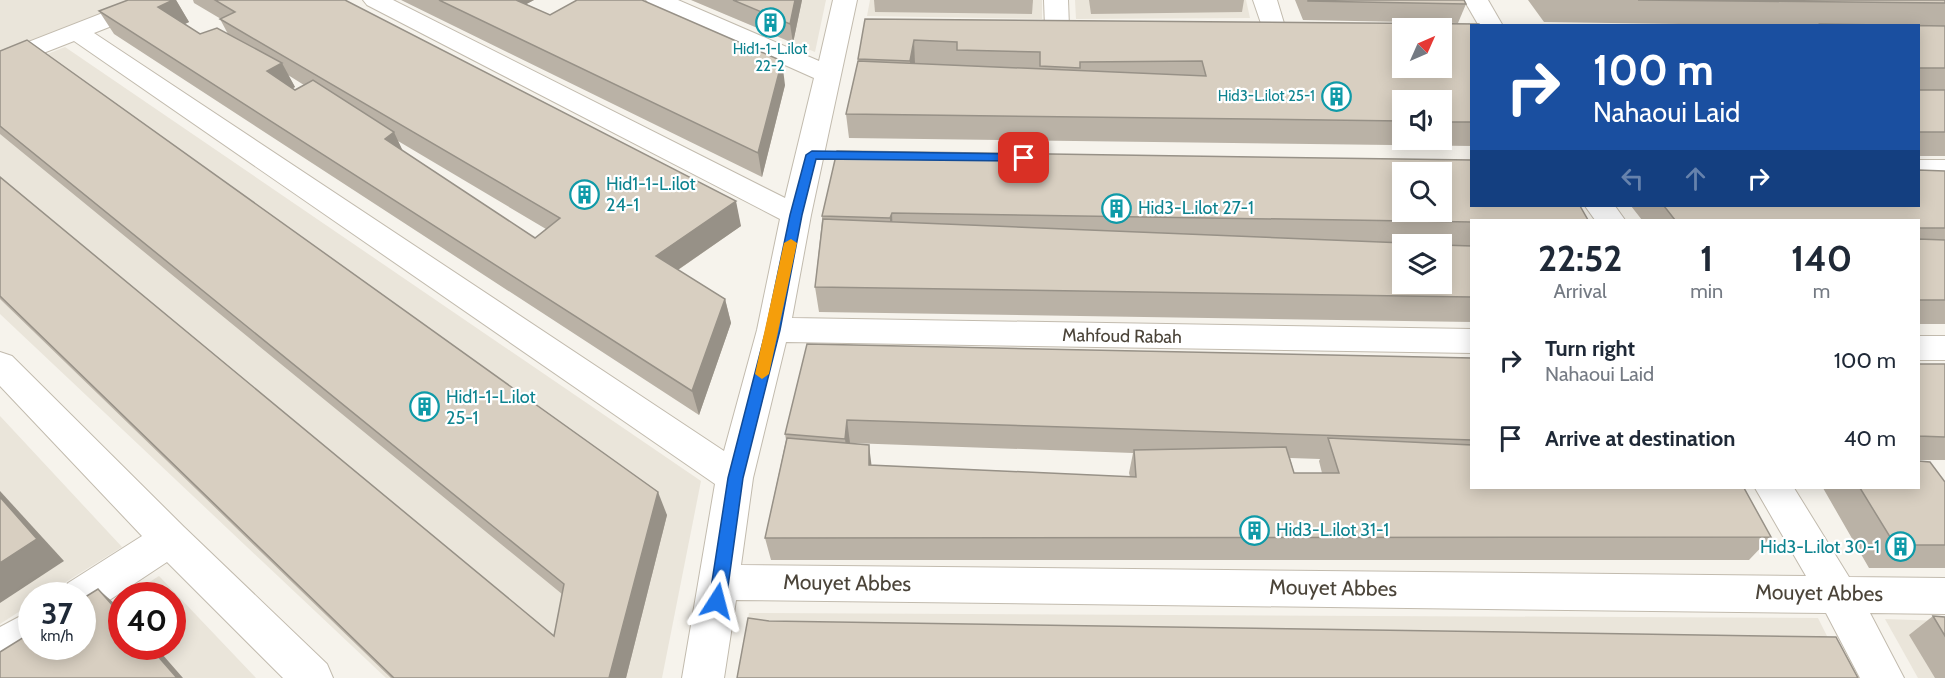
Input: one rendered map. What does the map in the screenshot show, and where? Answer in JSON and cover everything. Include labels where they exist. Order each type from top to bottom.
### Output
[{"type":"street","points":[[0,62],[158,0]]},
{"type":"street","points":[[375,0],[796,215]]},
{"type":"street","points":[[658,0],[829,75]]},
{"type":"street","points":[[1056,0],[1057,27]]},
{"type":"street","points":[[1265,0],[1274,30]]},
{"type":"street","points":[[1476,0],[1490,24]]},
{"type":"street","points":[[703,678],[721,582],[735,478],[773,330],[796,215],[824,155],[829,75],[849,17]]},
{"type":"street","points":[[76,32],[735,478]]},
{"type":"street","points":[[1920,169],[1945,169]]},
{"type":"street","name":"Mahfoud Rabah","points":[[773,330],[1470,341]]},
{"type":"street","points":[[1920,348],[1945,348]]},
{"type":"street","points":[[0,365],[312,678]]},
{"type":"street","points":[[1775,489],[1837,593],[1883,678]]},
{"type":"street","points":[[96,587],[171,539]]},
{"type":"street","name":"Mouyet Abbes","points":[[721,582],[1945,596]]},
{"type":"street","points":[[0,650],[18,638]]},
{"type":"shaded area","points":[[0,0],[141,0],[0,55]]},
{"type":"shaded area","name":"Hid1-1-L.ilot 22-2","points":[[691,0],[826,0],[815,52]]},
{"type":"shaded area","points":[[870,0],[1042,0],[1042,19],[867,16]]},
{"type":"shaded area","points":[[1075,0],[1246,0],[1250,18],[1076,19]]},
{"type":"shaded area","name":"Hid1-1-L.ilot 25-1","points":[[65,47],[701,481],[662,678],[386,678],[0,314],[0,73]]},
{"type":"shaded area","points":[[0,416],[122,547],[66,582],[18,582],[18,612],[0,624]]},
{"type":"shaded area","points":[[159,576],[165,582],[150,582]]},
{"type":"shaded area","points":[[186,604],[256,678],[3,678],[47,660],[96,660],[96,617],[108,609],[108,660],[186,660]]},
{"type":"shaded area","points":[[749,613],[1818,618],[1848,678],[737,678]]},
{"type":"shaded area","points":[[1885,619],[1945,621],[1945,678],[1918,678]]},
{"type":"building","name":"Hid1-1-L.ilot 24-1","points":[[128,0],[173,0],[158,7],[200,34],[217,28],[282,63],[267,71],[295,90],[313,80],[394,132],[385,139],[535,238],[560,218],[220,19],[235,12],[215,0],[345,0],[736,201],[656,256],[725,299],[692,391],[99,11]]},
{"type":"building","points":[[439,0],[516,0],[550,15],[577,0],[642,0],[782,61],[758,153]]},
{"type":"building","points":[[733,0],[795,0],[790,24]]},
{"type":"building","points":[[1464,0],[1466,4],[1308,1]]},
{"type":"building","points":[[1638,0],[1945,0],[1945,3]]},
{"type":"building","name":"Hid3-L.ilot 25-1","points":[[865,19],[1392,23],[1392,78],[1452,78],[1452,24],[1479,24],[1470,24],[1470,122],[1452,122],[1452,90],[1392,90],[1392,121],[846,114],[858,61],[1206,76],[1202,61],[1080,62],[1080,68],[1040,66],[1040,52],[957,50],[957,42],[914,40],[910,61],[858,59]]},
{"type":"building","points":[[1920,26],[1945,26],[1945,68],[1920,68]]},
{"type":"building","name":"Hid1-1-L.ilot 25-1","points":[[27,40],[658,492],[609,678],[394,678],[0,296],[0,177],[554,636],[564,584],[0,126],[0,51]]},
{"type":"building","points":[[1920,90],[1945,90],[1945,132],[1920,132]]},
{"type":"building","points":[[837,151],[1470,160],[1470,207],[1581,207],[1587,219],[1470,219],[1470,222],[1452,222],[1452,162],[1392,162],[1392,221],[892,213],[890,218],[822,216]]},
{"type":"building","points":[[1920,170],[1945,171],[1945,228],[1920,228],[1920,219],[1674,219],[1665,207],[1920,207]]},
{"type":"building","points":[[823,219],[1392,242],[1392,294],[1452,294],[1452,245],[1470,246],[1470,297],[815,287]]},
{"type":"building","points":[[1920,239],[1945,240],[1945,300],[1920,300]]},
{"type":"building","points":[[807,344],[1470,358],[1470,440],[847,420],[845,439],[785,434]]},
{"type":"building","points":[[1920,364],[1945,364],[1945,437],[1920,436]]},
{"type":"building","name":"Hid3-L.ilot 31-1","points":[[787,438],[869,445],[869,465],[1136,477],[1134,450],[1286,447],[1294,473],[1339,473],[1328,438],[1470,445],[1470,489],[1745,489],[1771,537],[765,538]]},
{"type":"building","points":[[1920,461],[1930,462],[1945,482],[1945,545],[1895,545],[1861,489],[1920,489]]},
{"type":"building","points":[[0,497],[37,539],[0,563]]},
{"type":"building","points":[[98,589],[108,600],[108,660],[161,660],[177,678],[0,678],[0,652],[18,641],[18,660],[96,660],[96,590]]},
{"type":"building","points":[[1933,616],[1945,617],[1945,636]]},
{"type":"building","points":[[748,618],[769,621],[1836,637],[1858,678],[737,678]]},
{"type":"slow traffic","points":[[762,374],[791,243]]},
{"type":"place","name":"Hid1-1-L.ilot 22-2","points":[[770,22]]},
{"type":"place","name":"Hid3-L.ilot 25-1","points":[[1336,96]]},
{"type":"place","name":"Hid1-1-L.ilot 24-1","points":[[585,194]]},
{"type":"place","name":"Hid3-L.ilot 27-1","points":[[1117,208]]},
{"type":"place","name":"Hid1-1-L.ilot 25-1","points":[[425,407]]},
{"type":"place","name":"Hid3-L.ilot 31-1","points":[[1255,530]]},
{"type":"place","name":"Hid3-L.ilot 30-1","points":[[1901,547]]},
{"type":"route","points":[[717,601],[735,478],[773,330],[796,215],[812,155],[1024,158]]}]
